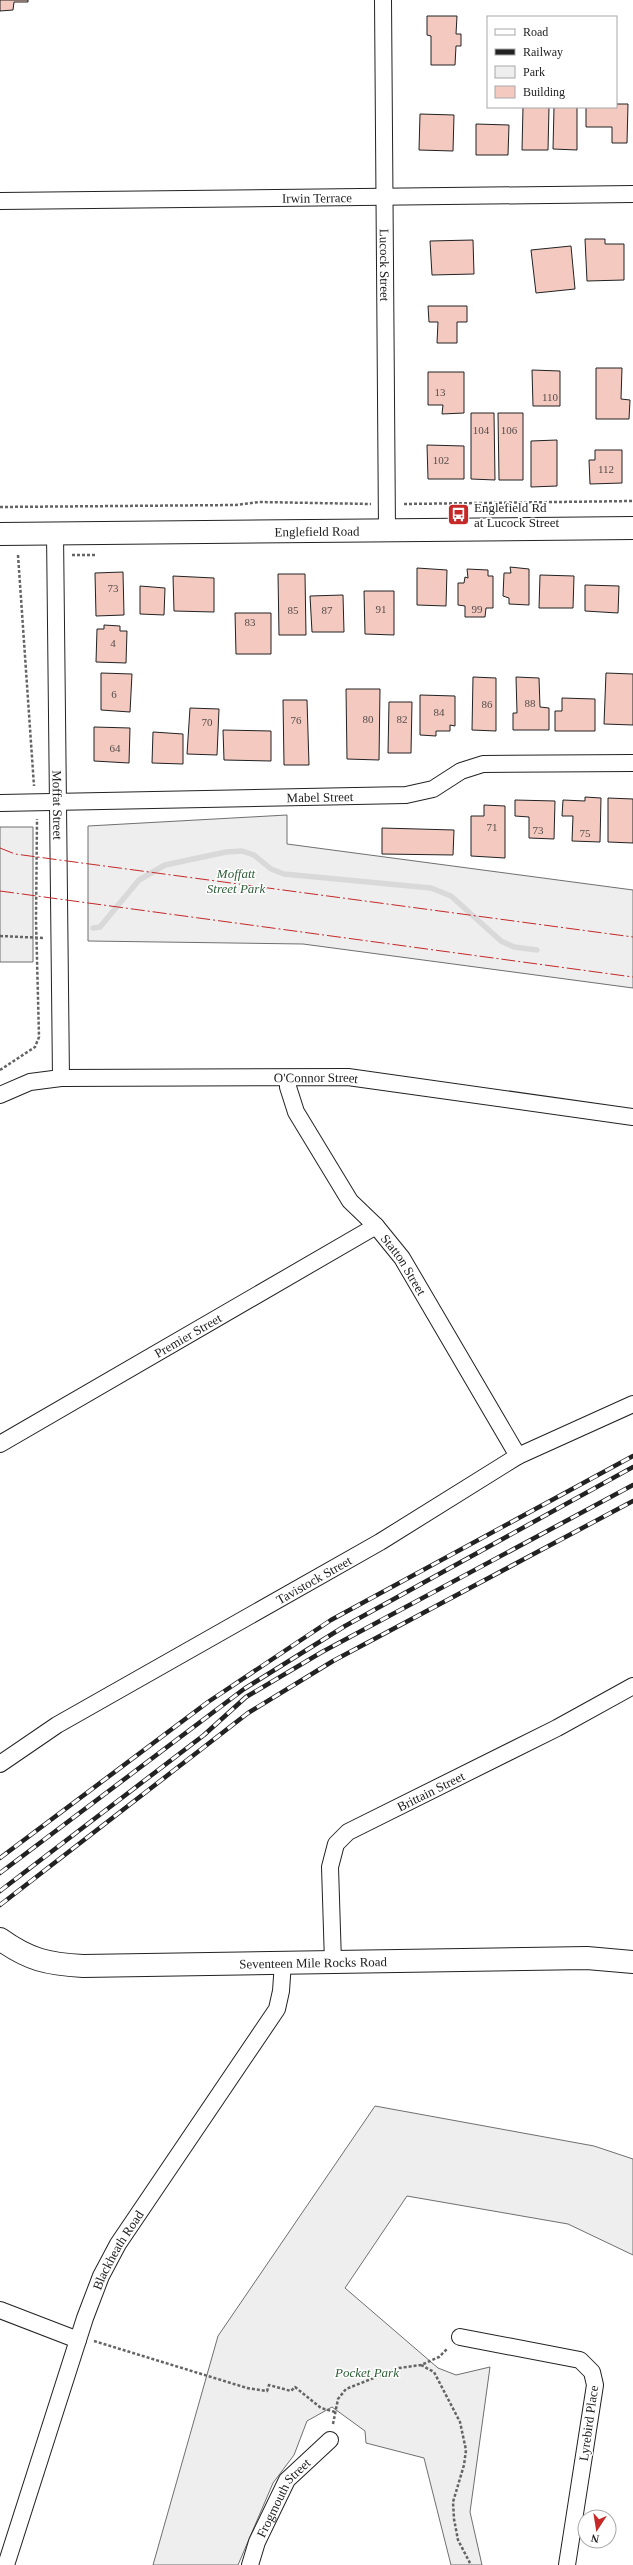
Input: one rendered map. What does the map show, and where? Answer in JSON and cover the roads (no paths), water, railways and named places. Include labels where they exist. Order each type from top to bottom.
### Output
[{"type":"main road","name":"Englefield Road","points":[[0,534],[633,528]]},
{"type":"main road","name":"Seventeen Mile Rocks Road","points":[[3,1945],[27,1957],[51,1964],[83,1966],[587,1958],[633,1962]]},
{"type":"street","name":"Lucock Street","points":[[383,0],[383,196],[387,530]]},
{"type":"street","name":"Irwin Terrace","points":[[0,201],[633,194]]},
{"type":"street","name":"Moffat Street","points":[[55,533],[59,802],[58,938],[61,1078]]},
{"type":"street","name":"Mabel Street","points":[[0,803],[406,795],[433,789],[460,771],[483,764],[633,763]]},
{"type":"street","name":"O'Connor Street","points":[[0,1095],[30,1082],[61,1078],[288,1078],[348,1076],[633,1117]]},
{"type":"street","name":"Statton Street","points":[[288,1078],[288,1087],[296,1112],[350,1201],[376,1226],[402,1258],[518,1456]]},
{"type":"street","name":"Premier Street","points":[[0,1444],[376,1226]]},
{"type":"street","name":"Tavistock Street","points":[[0,1764],[56,1725],[380,1542],[518,1456],[633,1404]]},
{"type":"street","name":"Brittain Street","points":[[332,1962],[330,1867],[336,1844],[348,1832],[557,1728],[633,1686]]},
{"type":"street","name":"Blackheath Road","points":[[4,2564],[83,2340],[101,2276],[118,2244],[277,2008],[281,1991],[282,1962]]},
{"type":"street","points":[[0,2310],[83,2340]]},
{"type":"street","name":"Lyrebird Place","points":[[460,2337],[580,2360],[592,2372],[596,2385],[567,2565]]},
{"type":"street","name":"Frogmouth Street","points":[[250,2565],[257,2542],[287,2480],[330,2440]]},
{"type":"waterway","points":[[93,928],[100,927],[139,880],[165,865],[226,852],[242,851],[254,855],[271,869],[284,874],[431,888],[451,896],[501,941],[514,947],[537,950]]},
{"type":"railway","points":[[0,1858],[208,1702],[331,1620],[633,1456]]},
{"type":"railway","points":[[0,1873],[244,1689],[345,1626],[633,1467]]},
{"type":"railway","points":[[0,1891],[204,1735],[246,1697],[322,1652],[633,1485]]},
{"type":"railway","points":[[0,1905],[248,1713],[333,1661],[633,1501]]},
{"type":"place","name":"Englefield Rd at Lucock Street","points":[[458,514]]},
{"type":"park label","name":"Moffatt Street Park","points":[[236,880]]},
{"type":"park label","name":"Pocket Park","points":[[367,2372]]}]
